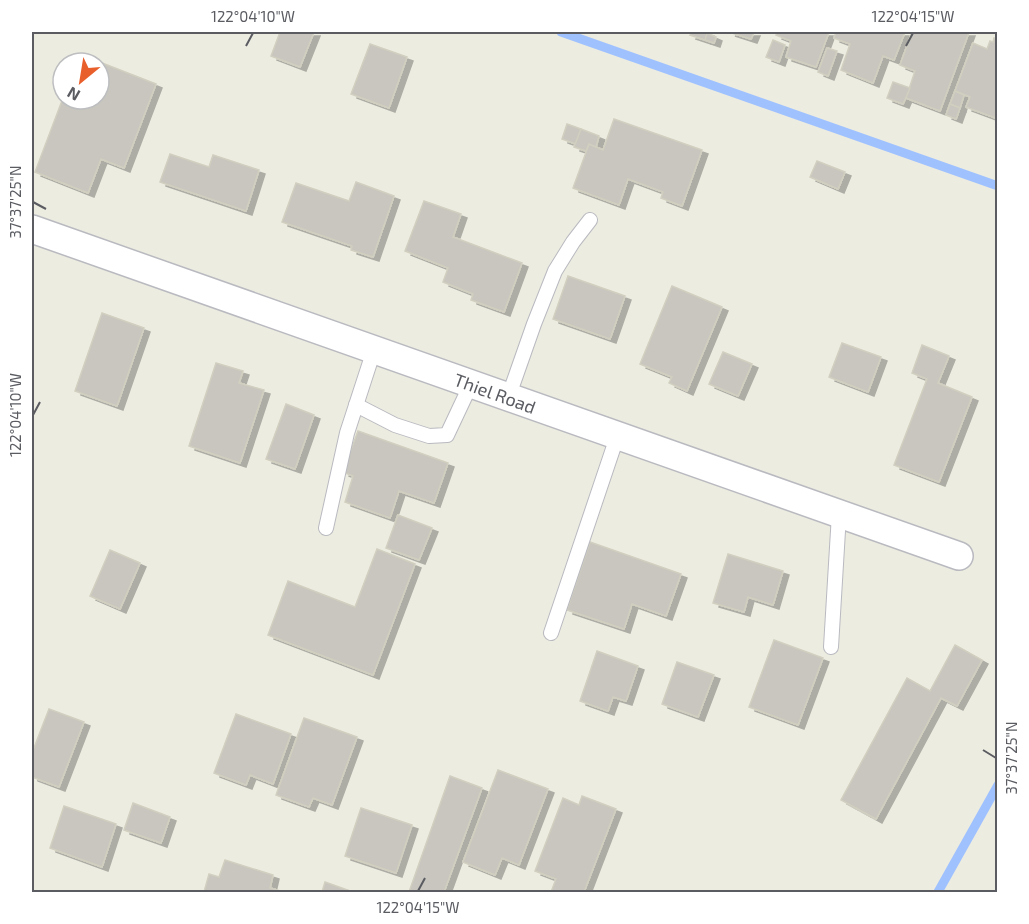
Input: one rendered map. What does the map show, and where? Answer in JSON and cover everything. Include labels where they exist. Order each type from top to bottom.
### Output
[{"type":"street","name":"Thiel Road","points":[[32,229],[959,556]]},
{"type":"lane","points":[[508,398],[555,271],[590,220]]},
{"type":"lane","points":[[326,528],[347,433],[374,350]]},
{"type":"lane","points":[[356,405],[395,425],[429,436],[447,435],[471,384]]},
{"type":"lane","points":[[551,633],[617,436]]},
{"type":"lane","points":[[831,647],[839,514]]},
{"type":"building","points":[[280,32],[314,32],[300,67],[271,56]]},
{"type":"building","points":[[692,32],[708,32],[705,40],[690,35]]},
{"type":"building","points":[[729,32],[754,32],[751,39]]},
{"type":"building","points":[[777,32],[829,32],[816,67],[786,57],[791,41],[776,35]]},
{"type":"building","points":[[836,32],[905,32],[894,60],[883,56],[873,83],[841,70],[850,44],[834,38]]},
{"type":"building","points":[[912,32],[969,32],[940,111],[906,98],[915,71],[900,65]]},
{"type":"building","points":[[707,33],[716,37],[714,43],[705,40]]},
{"type":"building","points":[[994,38],[998,40],[998,119],[966,107],[970,97],[955,91],[973,43],[987,49]]},
{"type":"building","points":[[773,40],[785,45],[779,62],[766,57]]},
{"type":"building","points":[[370,44],[407,57],[389,108],[351,94]]},
{"type":"building","points":[[827,48],[837,51],[828,76],[818,72]]},
{"type":"building","points":[[111,66],[156,84],[124,168],[101,159],[88,193],[35,172],[58,111],[111,111]]},
{"type":"building","points":[[893,82],[910,88],[903,104],[887,98]]},
{"type":"building","points":[[955,91],[964,95],[960,108],[950,104]]},
{"type":"building","points":[[950,104],[960,108],[956,119],[946,115]]},
{"type":"building","points":[[614,119],[702,150],[682,206],[661,198],[663,192],[628,179],[619,205],[573,188],[589,144],[603,150]]},
{"type":"building","points":[[567,124],[581,129],[576,144],[562,139]]},
{"type":"building","points":[[581,129],[599,136],[596,147],[589,144],[586,151],[574,147]]},
{"type":"building","points":[[170,154],[209,167],[213,155],[259,170],[246,211],[160,182]]},
{"type":"building","points":[[817,161],[845,172],[838,189],[810,177]]},
{"type":"building","points":[[356,182],[394,196],[373,257],[351,250],[352,246],[282,222],[296,183],[349,201]]},
{"type":"building","points":[[424,201],[461,214],[453,237],[522,263],[504,312],[471,300],[473,294],[443,282],[448,268],[405,251]]},
{"type":"building","points":[[568,276],[625,296],[610,339],[553,319]]},
{"type":"building","points":[[672,286],[722,307],[687,391],[669,383],[672,377],[640,364]]},
{"type":"building","points":[[102,313],[144,328],[117,406],[75,391]]},
{"type":"building","points":[[842,343],[881,357],[868,392],[829,377]]},
{"type":"building","points":[[922,345],[949,356],[938,383],[972,397],[939,482],[894,465],[927,379],[912,373]]},
{"type":"building","points":[[723,352],[752,364],[738,396],[709,384]]},
{"type":"building","points":[[216,363],[243,371],[239,383],[264,390],[240,463],[189,446]]},
{"type":"building","points":[[286,404],[314,415],[295,469],[266,459]]},
{"type":"building","points":[[358,431],[448,463],[434,503],[399,491],[390,518],[345,502],[353,476],[343,472]]},
{"type":"building","points":[[398,515],[432,528],[419,560],[386,548]]},
{"type":"building","points":[[590,542],[681,574],[666,616],[632,604],[624,629],[567,610]]},
{"type":"building","points":[[377,549],[415,564],[373,675],[268,635],[288,581],[355,607]]},
{"type":"building","points":[[110,550],[140,563],[120,609],[90,596]]},
{"type":"building","points":[[728,554],[783,571],[773,605],[748,597],[744,612],[713,603]]},
{"type":"building","points":[[774,640],[823,658],[798,725],[749,707]]},
{"type":"building","points":[[955,645],[982,660],[957,706],[941,698],[876,819],[841,800],[907,678],[930,691]]},
{"type":"building","points":[[597,651],[638,666],[626,701],[613,697],[608,711],[580,701]]},
{"type":"building","points":[[677,662],[714,675],[698,717],[662,704]]},
{"type":"building","points":[[49,709],[84,722],[59,787],[32,777],[32,753]]},
{"type":"building","points":[[236,714],[291,734],[273,784],[250,775],[246,785],[214,773]]},
{"type":"building","points":[[304,718],[357,737],[332,805],[313,798],[309,807],[276,795]]},
{"type":"building","points":[[498,770],[548,789],[519,865],[502,858],[495,875],[463,862]]},
{"type":"building","points":[[450,776],[482,788],[444,892],[409,892]]},
{"type":"building","points":[[582,796],[616,809],[584,892],[551,892],[556,879],[535,871],[563,798],[579,805]]},
{"type":"building","points":[[133,803],[170,817],[161,843],[124,830]]},
{"type":"building","points":[[64,806],[116,824],[102,867],[50,848]]},
{"type":"building","points":[[361,808],[412,825],[396,873],[345,856]]},
{"type":"building","points":[[225,860],[273,875],[270,888],[284,892],[204,892],[209,874],[219,877]]},
{"type":"building","points":[[325,882],[353,892],[322,892]]},
{"type":"waterway","points":[[561,32],[998,186]]},
{"type":"waterway","points":[[938,892],[998,785]]}]
